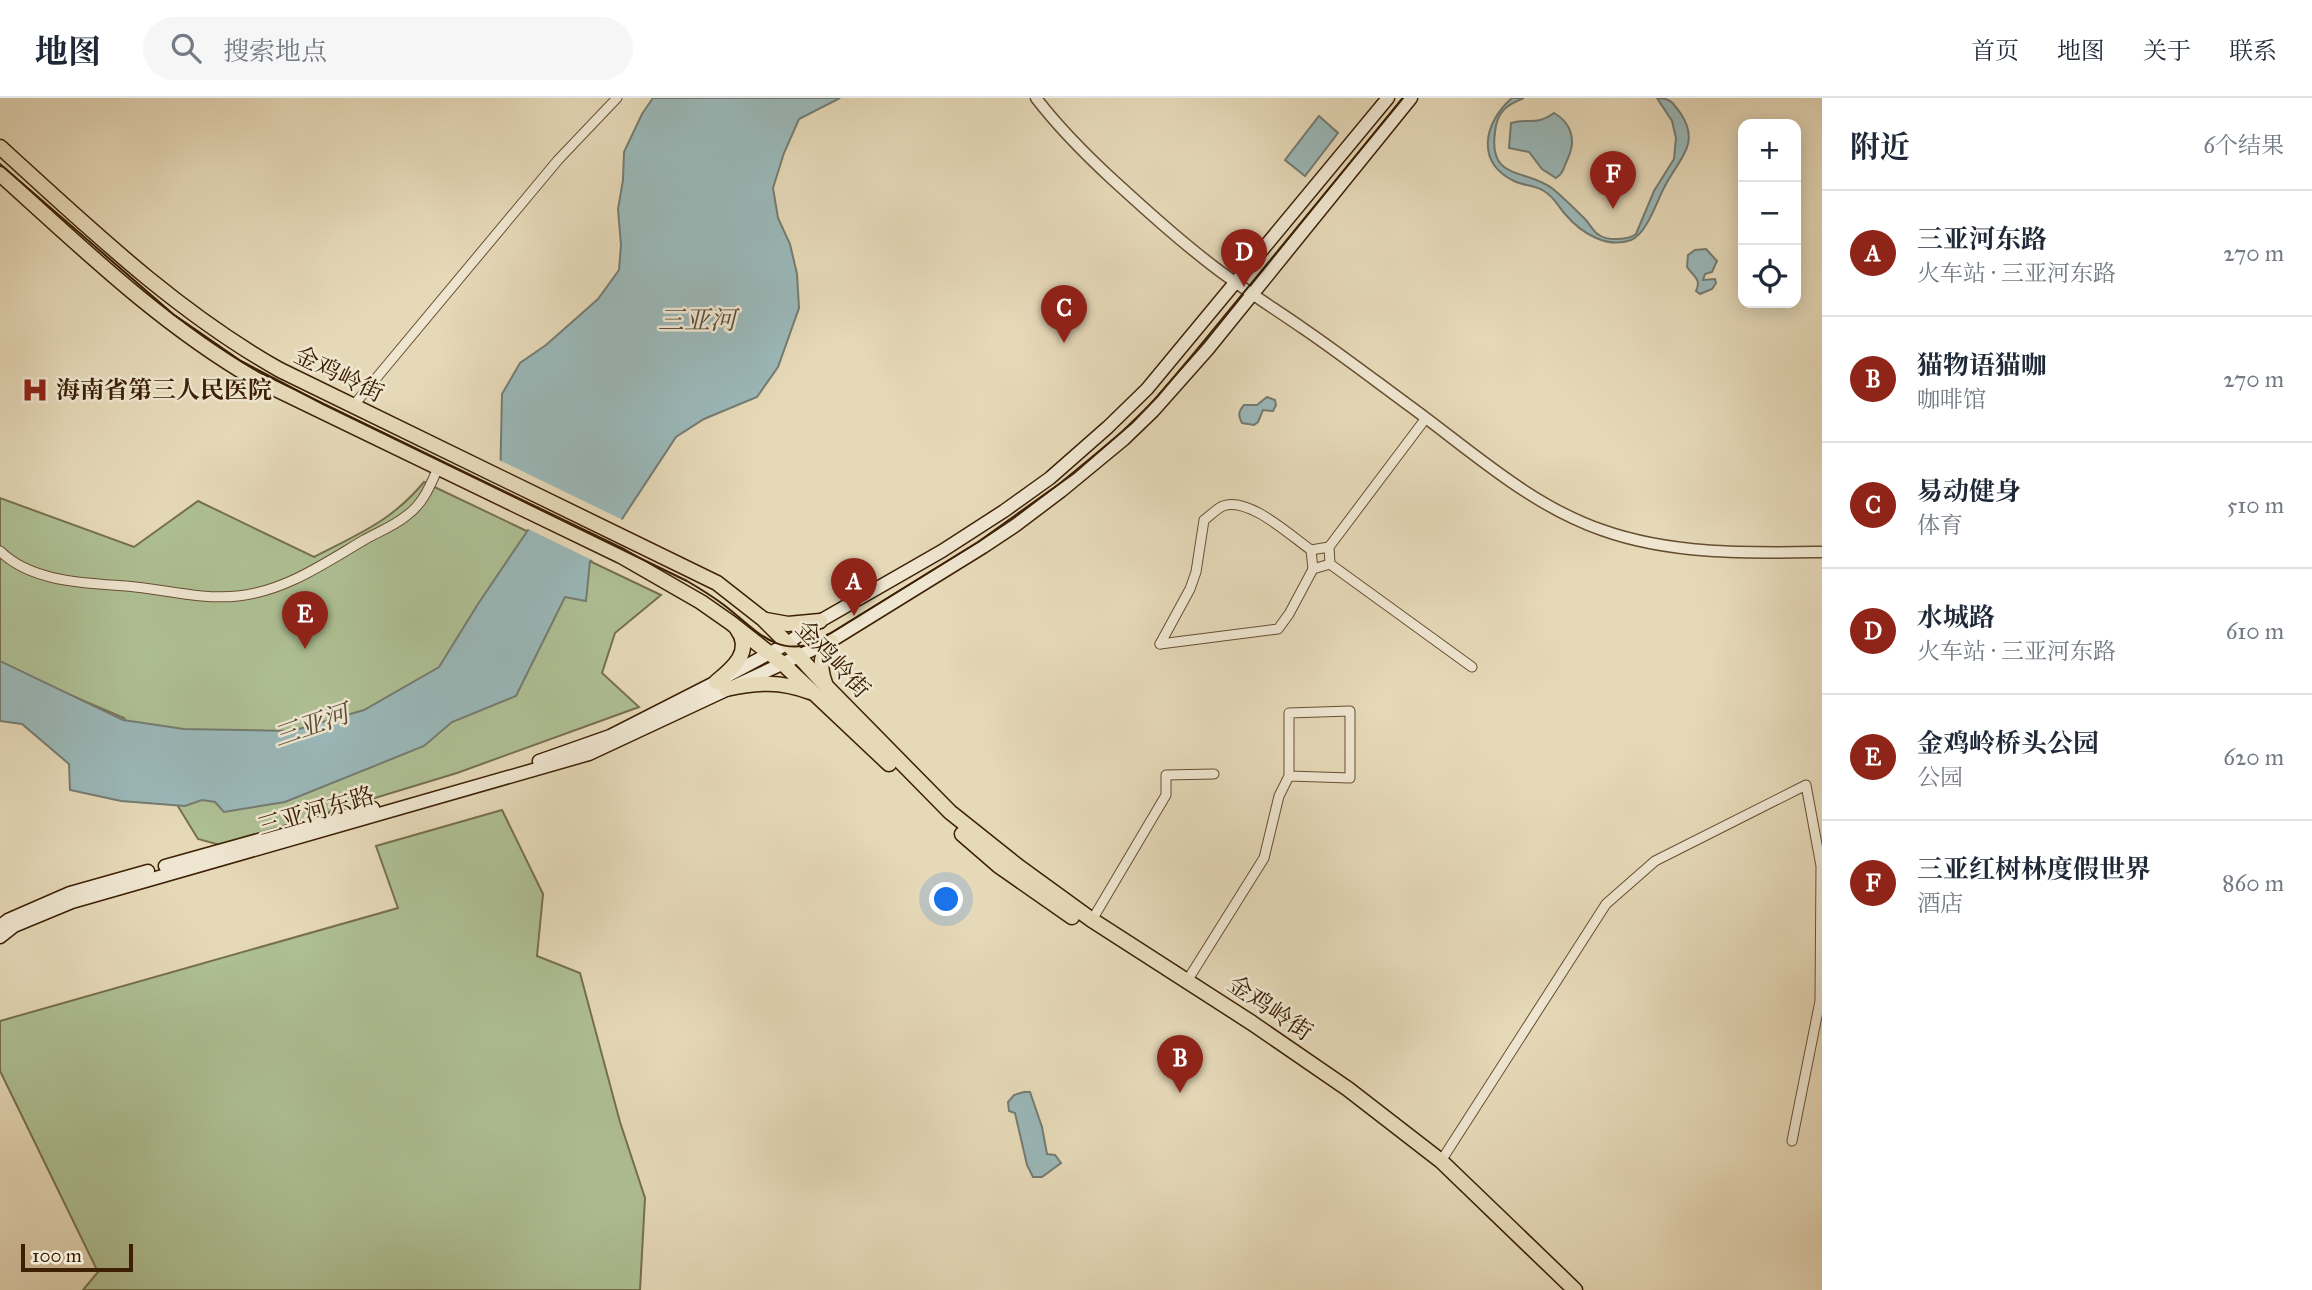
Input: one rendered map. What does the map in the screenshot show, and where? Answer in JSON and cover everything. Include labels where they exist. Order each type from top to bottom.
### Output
[{"type":"main road","name":"三亚河东路","points":[[0,937],[14,926],[72,902],[589,754],[721,686],[820,621],[972,532],[1061,469],[1137,401],[1388,98]]},
{"type":"main road","name":"三亚河东路","points":[[0,926],[70,892],[541,761],[610,736],[721,686],[783,664],[831,641],[983,547],[1061,491],[1124,439],[1153,411],[1253,295],[1411,98]]},
{"type":"main road","name":"金鸡岭街","points":[[0,147],[143,274],[202,321],[280,370],[717,583],[763,619],[800,656],[822,691],[952,825],[999,866],[1055,906],[1294,1061],[1413,1148],[1566,1290]]},
{"type":"main road","name":"金鸡岭街","points":[[0,174],[131,291],[220,359],[255,379],[621,556],[701,601],[731,622],[822,691],[950,812],[1019,867],[1092,920],[1348,1088],[1441,1161],[1575,1290]]},
{"type":"main road","points":[[763,619],[788,624],[820,621]]},
{"type":"main road","points":[[721,686],[736,666],[742,650],[740,634],[731,622]]},
{"type":"main road","points":[[721,686],[780,683],[822,691],[821,662],[831,641]]},
{"type":"street","points":[[353,405],[558,160],[617,98]]},
{"type":"street","points":[[1036,98],[1088,156],[1134,199],[1236,283],[1316,337],[1500,473],[1571,518],[1602,531],[1645,542],[1695,550],[1822,552]]},
{"type":"street","points":[[1311,550],[1313,569],[1278,629],[1160,644],[1190,589],[1196,572],[1204,520],[1223,506],[1240,504],[1259,513],[1311,550],[1329,547],[1426,418]]},
{"type":"street","points":[[0,551],[8,559],[43,576],[92,584],[202,595],[236,596],[266,592],[328,563],[407,516],[425,498],[438,468]]},
{"type":"street","points":[[1329,547],[1331,564],[1472,667]]},
{"type":"street","points":[[1313,569],[1331,564]]},
{"type":"street","points":[[1186,981],[1264,858],[1279,796],[1289,776],[1289,713],[1350,711],[1350,778],[1289,776]]},
{"type":"street","points":[[1092,920],[1166,795],[1166,775],[1214,774]]},
{"type":"street","points":[[1441,1161],[1606,904],[1655,861],[1806,785],[1821,866],[1820,1001],[1792,1141]]},
{"type":"green space","points":[[424,482],[661,595],[615,633],[602,673],[639,707],[457,773],[220,845],[198,839],[124,718],[0,665],[0,498],[134,547],[198,501],[314,557],[387,517]]},
{"type":"green space","points":[[502,810],[543,894],[537,956],[580,973],[620,1122],[645,1198],[640,1290],[83,1290],[98,1272],[0,1071],[0,1021],[398,908],[376,846]]},
{"type":"water","name":"三亚河","points":[[653,98],[840,98],[799,119],[773,188],[778,218],[790,244],[797,274],[799,308],[778,367],[757,397],[704,419],[676,437],[597,557],[590,561],[586,601],[565,597],[516,696],[452,722],[424,746],[285,802],[224,812],[215,802],[202,800],[185,806],[121,801],[70,790],[69,764],[22,724],[0,721],[0,661],[123,720],[184,729],[292,731],[364,710],[439,667],[530,527],[500,487],[502,394],[520,363],[546,345],[598,299],[619,270],[621,245],[618,209],[624,152],[642,114]]},
{"type":"water","points":[[1512,98],[1524,98],[1512,103],[1500,114],[1495,132],[1494,148],[1497,159],[1512,171],[1553,189],[1597,234],[1613,239],[1628,238],[1636,234],[1654,191],[1674,159],[1676,138],[1672,121],[1657,98],[1669,100],[1674,104],[1687,125],[1688,143],[1647,224],[1637,237],[1622,242],[1595,238],[1571,221],[1547,193],[1514,181],[1493,163],[1489,153],[1490,130],[1495,118]]},
{"type":"water","points":[[1554,113],[1565,122],[1572,139],[1565,167],[1556,178],[1542,169],[1529,152],[1509,148],[1511,123],[1541,120]]},
{"type":"water","points":[[1319,116],[1338,133],[1305,176],[1285,160]]},
{"type":"water","points":[[1706,249],[1717,261],[1712,272],[1705,274],[1703,280],[1715,279],[1716,283],[1712,289],[1700,294],[1696,291],[1697,281],[1687,267],[1688,255],[1695,250]]},
{"type":"water","points":[[1267,397],[1275,400],[1273,411],[1263,410],[1254,425],[1242,423],[1239,414],[1244,405],[1257,405]]},
{"type":"water","points":[[1030,1092],[1042,1127],[1047,1154],[1055,1155],[1061,1163],[1042,1177],[1033,1177],[1027,1165],[1015,1113],[1009,1111],[1008,1102],[1014,1095]]},
{"type":"pier","points":[[497,459],[625,521],[600,559],[596,562],[526,528],[497,489]]},
{"type":"tram line","points":[[0,164],[173,314],[241,361],[323,404],[687,581],[766,638],[778,644],[803,646],[818,641],[978,542],[1073,474],[1132,423],[1195,352],[1403,98]]},
{"type":"place","name":"三亚红树林度假世界","points":[[1613,209]]},
{"type":"place","name":"水城路","points":[[1244,287]]},
{"type":"place","name":"易动健身","points":[[1064,343]]},
{"type":"place","name":"海南省第三人民医院","points":[[35,390]]},
{"type":"place","name":"三亚河东路","points":[[854,616]]},
{"type":"place","name":"金鸡岭桥头公园","points":[[305,649]]},
{"type":"place","name":"猫物语猫咖","points":[[1180,1093]]}]
